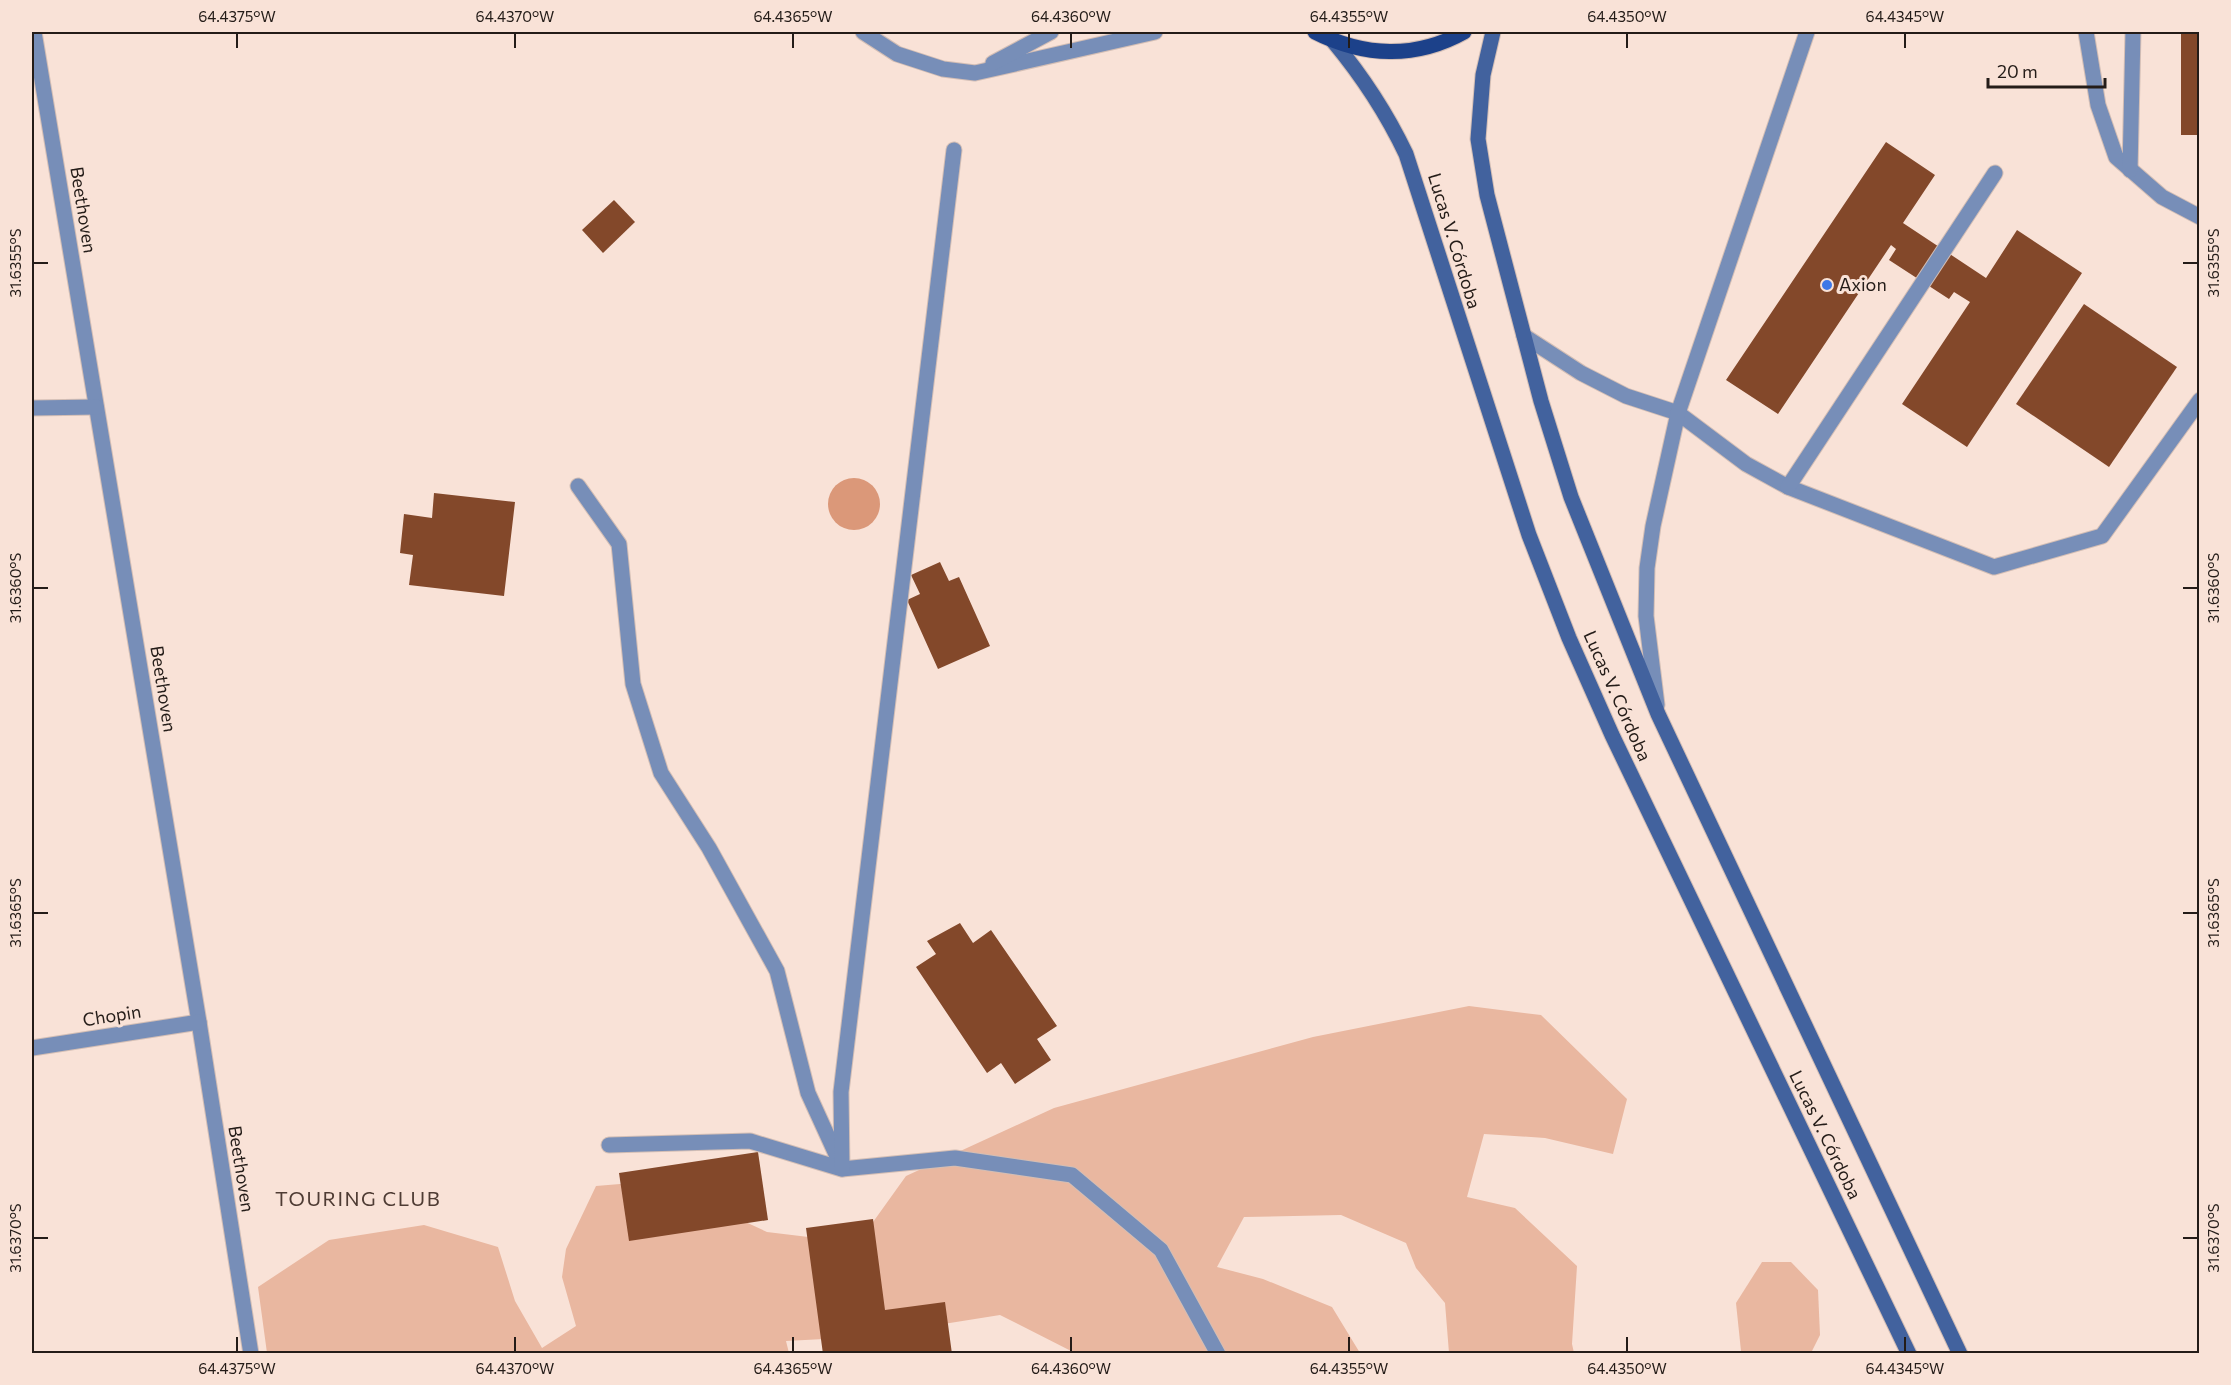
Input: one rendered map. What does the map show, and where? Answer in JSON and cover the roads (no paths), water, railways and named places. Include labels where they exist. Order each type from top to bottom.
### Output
[{"type":"main road","points":[[1315,32],[1333,41],[1379,52],[1403,52],[1434,45],[1464,32]]},
{"type":"main road","name":"Lucas V. Córdoba","points":[[1493,32],[1483,75],[1478,139],[1489,205],[1570,498],[1658,714],[1960,1353]]},
{"type":"main road","name":"Lucas V. Córdoba","points":[[1333,41],[1364,78],[1387,114],[1406,154],[1529,535],[1607,724],[1909,1353]]},
{"type":"street","name":"Beethoven","points":[[34,32],[199,1022],[251,1353]]},
{"type":"street","points":[[863,32],[897,54],[943,69],[975,73],[1155,32]]},
{"type":"street","points":[[975,73],[1051,32]]},
{"type":"street","points":[[1658,714],[1646,616],[1647,568],[1653,526],[1678,413],[1807,32]]},
{"type":"street","points":[[2086,32],[2098,105],[2116,157],[2162,197],[2199,217]]},
{"type":"street","points":[[2130,170],[2133,32]]},
{"type":"street","points":[[842,1169],[841,1092],[954,150]]},
{"type":"street","points":[[1788,487],[1995,173]]},
{"type":"street","points":[[1524,336],[1581,373],[1617,392],[1678,413],[1746,464],[1788,487],[1994,567],[2102,537],[2199,400]]},
{"type":"street","points":[[32,408],[96,407]]},
{"type":"street","points":[[578,486],[619,544],[633,684],[661,773],[709,848],[777,970],[808,1093],[842,1169]]},
{"type":"street","name":"Chopin","points":[[32,1048],[199,1022]]},
{"type":"street","points":[[609,1145],[750,1141],[842,1169],[955,1158],[1072,1175],[1161,1250],[1218,1353]]},
{"type":"place","name":"Axion","points":[[1827,285]]},
{"type":"district","name":"TOURING CLUB","points":[[358,1199]]}]
